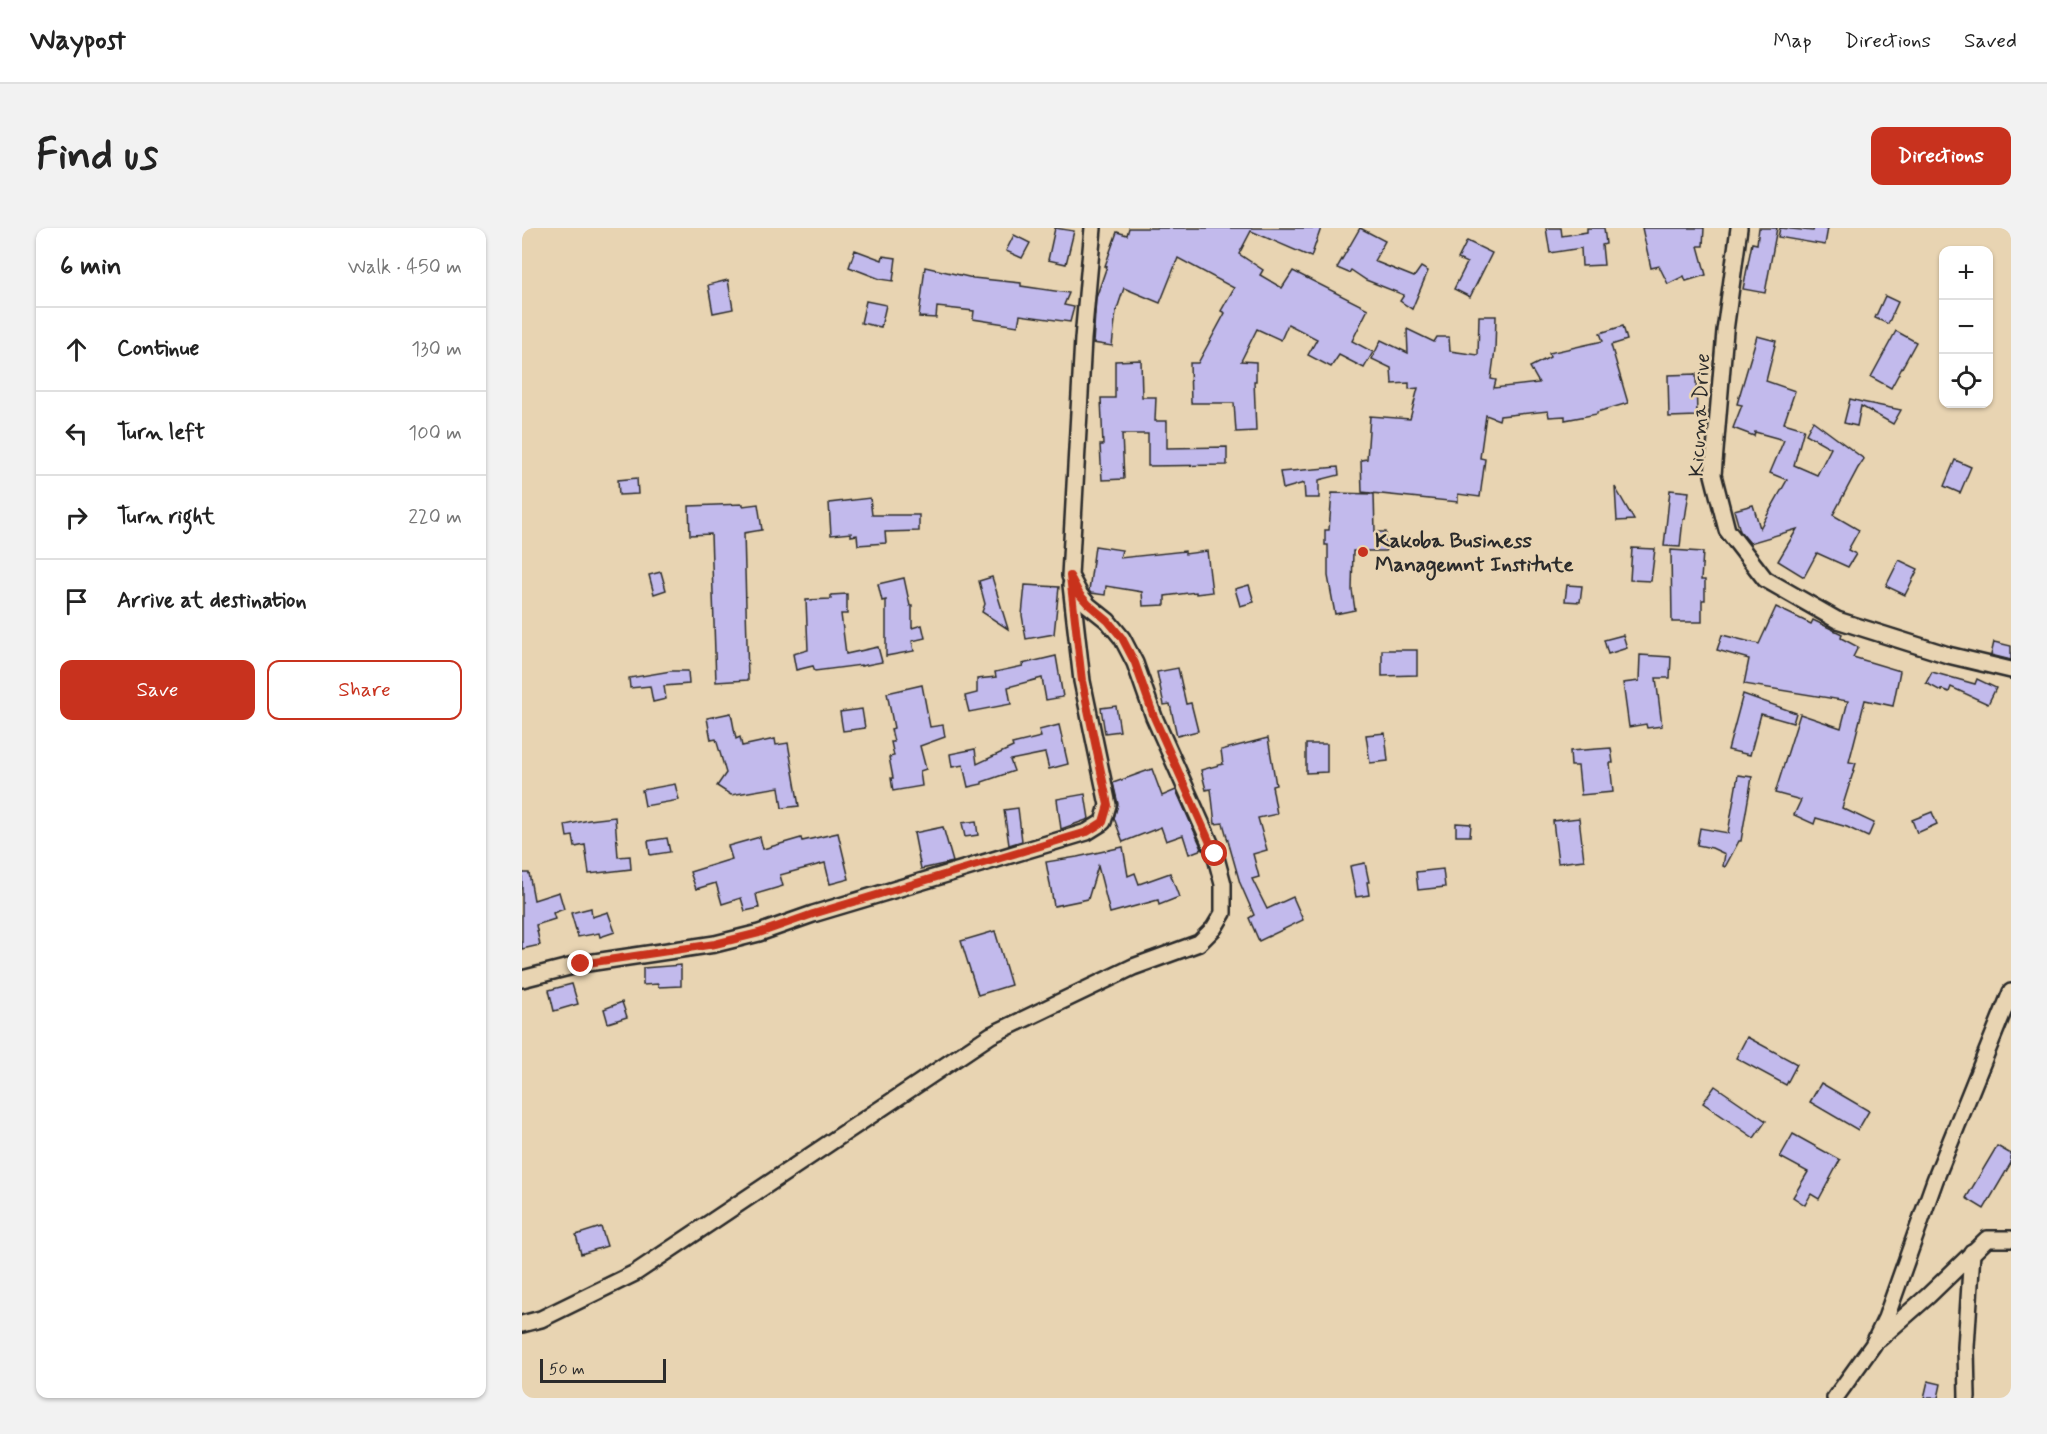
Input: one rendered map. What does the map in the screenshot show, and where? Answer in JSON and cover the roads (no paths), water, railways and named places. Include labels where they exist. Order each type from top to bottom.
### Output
[{"type":"street","points":[[522,979],[581,964],[715,944],[759,933],[813,914],[1087,832],[1103,822],[1108,805],[1082,681],[1070,576],[1083,339],[1093,228]]},
{"type":"street","name":"Kicuma Drive","points":[[1739,228],[1725,331],[1713,475],[1727,530],[1765,579],[1837,621],[1948,655],[2011,670]]},
{"type":"street","points":[[522,1324],[541,1319],[635,1273],[991,1035],[1133,967],[1198,943],[1214,928],[1223,913],[1223,884],[1215,854],[1154,717],[1135,663],[1122,638],[1108,621],[1084,600],[1070,576]]},
{"type":"street","points":[[1835,1398],[1873,1345],[1886,1318],[1935,1180],[2011,992]]},
{"type":"street","points":[[1873,1345],[1987,1239],[2011,1239]]},
{"type":"street","points":[[1967,1398],[1966,1347],[1972,1252]]},
{"type":"place","name":"Kakoba Business Managemnt Institute","points":[[1363,552]]}]
